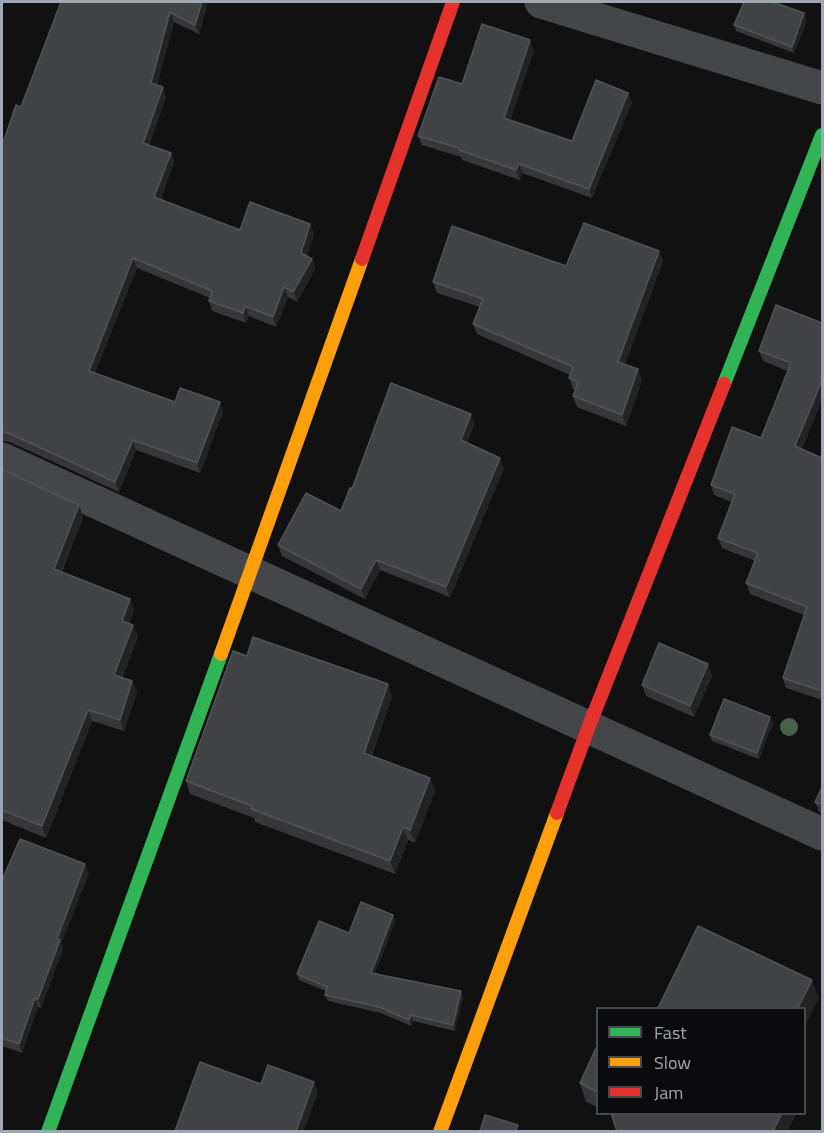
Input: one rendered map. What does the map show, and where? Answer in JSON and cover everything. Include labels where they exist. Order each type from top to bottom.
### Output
[{"type":"street","points":[[48,1131],[453,2]]},
{"type":"street","points":[[541,2],[822,88]]},
{"type":"street","points":[[440,1131],[589,726],[822,135]]},
{"type":"street","points":[[2,459],[822,834]]},
{"type":"building","points":[[61,2],[202,2],[195,25],[170,12],[151,83],[163,87],[143,143],[171,153],[154,197],[240,230],[250,202],[310,224],[301,253],[312,259],[293,292],[284,287],[273,317],[245,306],[243,313],[209,301],[212,291],[133,258],[89,371],[175,402],[180,388],[220,402],[197,463],[133,440],[115,482],[2,432],[2,140],[4,140],[16,105],[21,107]]},
{"type":"building","points":[[744,2],[773,2],[804,13],[792,47],[734,25]]},
{"type":"building","points":[[482,24],[530,40],[504,118],[572,141],[596,80],[628,93],[589,189],[519,164],[516,170],[459,150],[459,148],[418,136],[439,77],[462,84]]},
{"type":"building","points":[[584,223],[659,251],[618,362],[638,369],[622,415],[573,396],[578,382],[569,378],[573,367],[473,324],[483,299],[433,282],[452,226],[566,266]]},
{"type":"building","points":[[776,305],[822,323],[822,380],[795,446],[822,458],[822,691],[783,678],[807,607],[746,583],[758,553],[718,538],[735,494],[711,485],[732,427],[761,438],[791,363],[759,351]]},
{"type":"building","points":[[391,383],[471,414],[461,440],[500,458],[446,587],[376,560],[361,589],[278,545],[306,493],[341,511],[350,488],[352,489]]},
{"type":"building","points":[[3,470],[79,505],[54,569],[130,599],[122,621],[133,625],[114,675],[132,681],[120,720],[88,710],[42,826],[2,810]]},
{"type":"building","points":[[253,637],[388,684],[364,753],[430,778],[410,830],[403,827],[390,861],[251,809],[252,806],[186,781],[233,651],[247,656]]},
{"type":"building","points":[[659,643],[708,664],[690,706],[642,685]]},
{"type":"building","points":[[724,699],[770,717],[757,753],[710,735]]},
{"type":"building","points":[[822,787],[822,805],[815,802]]},
{"type":"building","points":[[20,839],[85,864],[57,939],[60,940],[38,999],[35,998],[19,1044],[2,1038],[2,880]]},
{"type":"building","points":[[361,902],[393,915],[371,973],[461,991],[453,1025],[411,1015],[409,1020],[379,1007],[325,995],[327,987],[297,974],[319,921],[349,933]]},
{"type":"building","points":[[698,926],[812,980],[798,1007],[658,1007]]},
{"type":"building","points":[[596,1048],[596,1091],[580,1083]]},
{"type":"building","points":[[200,1062],[261,1084],[268,1065],[314,1082],[296,1131],[175,1131]]},
{"type":"building","points":[[485,1115],[518,1125],[516,1131],[480,1131]]},
{"type":"building","points":[[612,1115],[781,1115],[773,1131],[617,1131]]},
{"type":"traffic: fast","points":[[724,384],[822,135]]},
{"type":"traffic: fast","points":[[48,1132],[221,654]]},
{"type":"traffic: slow","points":[[221,654],[362,259]]},
{"type":"traffic: slow","points":[[440,1132],[557,813]]},
{"type":"traffic: jam","points":[[362,259],[453,2]]},
{"type":"traffic: jam","points":[[557,813],[724,384]]}]
